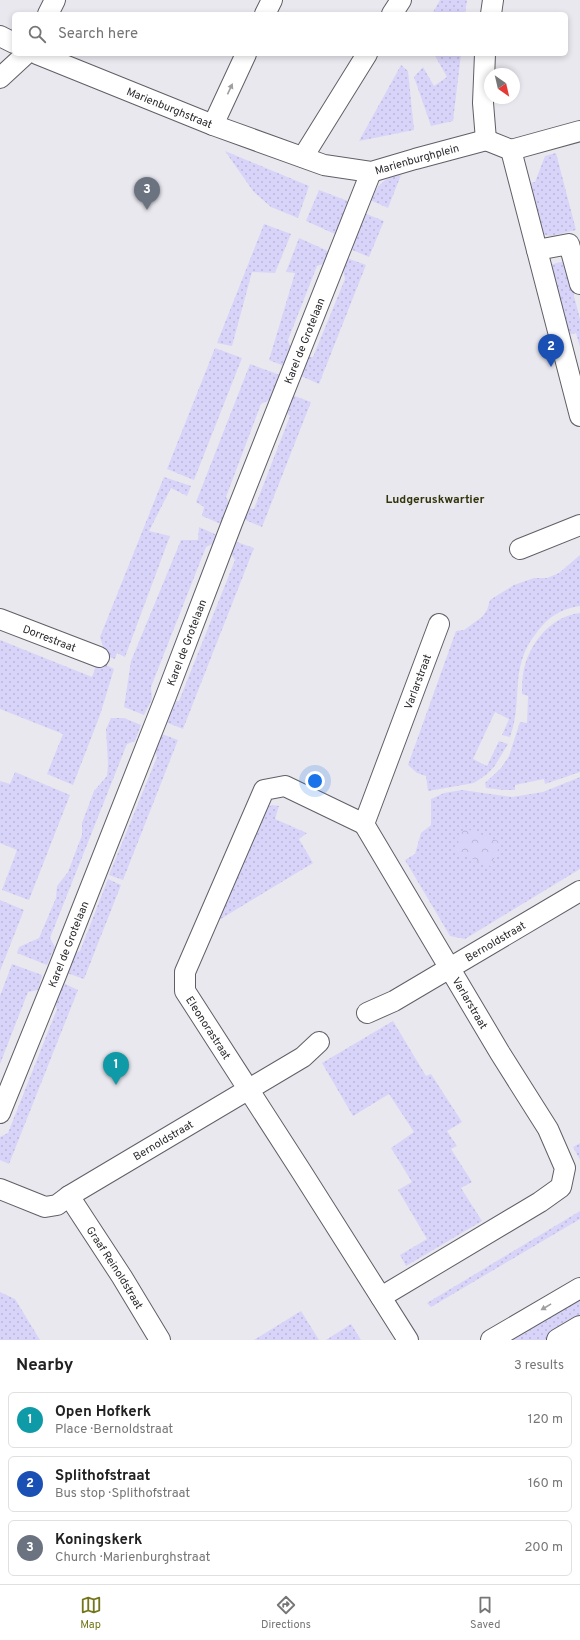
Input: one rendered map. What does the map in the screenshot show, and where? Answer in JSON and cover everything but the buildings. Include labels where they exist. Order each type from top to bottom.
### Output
[{"type":"main road","points":[[558,1340],[580,1327]]},
{"type":"street","points":[[49,12],[55,0]]},
{"type":"street","points":[[266,12],[272,0]]},
{"type":"street","points":[[393,12],[401,0]]},
{"type":"street","points":[[491,12],[493,0]]},
{"type":"street","points":[[0,36],[12,42]]},
{"type":"street","points":[[0,78],[24,56]]},
{"type":"street","name":"Marienburghstraat","points":[[42,56],[213,125],[303,157]]},
{"type":"street","points":[[213,125],[245,56]]},
{"type":"street","points":[[303,157],[366,56]]},
{"type":"street","points":[[485,56],[483,103],[486,140],[511,150],[580,131]]},
{"type":"street","name":"Marienburghplein","points":[[303,157],[324,165],[371,172],[415,158],[486,140]]},
{"type":"street","points":[[511,150],[580,416]]},
{"type":"street","name":"Karel de Grotelaan","points":[[0,1113],[70,939],[371,172]]},
{"type":"street","points":[[536,250],[569,244],[580,284]]},
{"type":"street","points":[[520,549],[580,525]]},
{"type":"street","name":"Dorrestraat","points":[[0,619],[99,657]]},
{"type":"street","name":"Varlarstraat","points":[[381,1297],[561,1187],[565,1168],[548,1129],[500,1053],[364,824],[439,624]]},
{"type":"street","name":"Eleonorastraat","points":[[364,824],[285,786],[264,790],[185,972],[185,992],[408,1340]]},
{"type":"street","name":"Bernoldstraat","points":[[366,1013],[394,1001],[580,891]]},
{"type":"street","name":"Bernoldstraat","points":[[1,1194],[45,1207],[58,1205],[69,1196],[303,1057],[319,1042]]},
{"type":"street","name":"Graaf Reinoldstraat","points":[[69,1196],[122,1277],[160,1340]]},
{"type":"street","points":[[491,1340],[580,1288]]},
{"type":"green space","points":[[440,0],[467,0],[465,12],[433,12]]},
{"type":"green space","points":[[435,56],[461,56],[453,121],[431,126],[414,77],[423,67],[434,86],[447,77]]},
{"type":"green space","points":[[401,65],[408,71],[414,130],[359,141]]},
{"type":"green space","points":[[225,151],[309,186],[298,218],[271,207],[253,191]]},
{"type":"green space","points":[[556,153],[576,230],[551,236],[543,233],[529,183],[535,182],[545,156]]},
{"type":"green space","points":[[401,175],[388,208],[370,200],[382,183],[390,177]]},
{"type":"green space","points":[[319,190],[348,201],[335,234],[306,221]]},
{"type":"green space","points":[[364,213],[384,221],[369,257],[350,249]]},
{"type":"green space","points":[[264,224],[291,234],[275,273],[252,272],[232,346],[217,343]]},
{"type":"green space","points":[[299,238],[328,251],[326,263],[317,266],[288,340],[291,350],[284,366],[269,360],[295,273],[286,272]]},
{"type":"green space","points":[[347,258],[366,265],[319,384],[301,376],[308,357],[313,357],[345,279],[343,270]]},
{"type":"green space","points":[[565,261],[580,319],[580,347],[576,333],[568,335],[549,265]]},
{"type":"green space","points":[[215,348],[242,358],[194,480],[167,469]]},
{"type":"green space","points":[[250,364],[280,375],[271,399],[261,404],[226,497],[230,504],[221,524],[202,516],[204,507],[196,502]]},
{"type":"green space","points":[[292,395],[311,402],[262,527],[243,519],[248,508],[254,509],[290,416],[286,413]]},
{"type":"green space","points":[[164,477],[191,486],[187,496],[171,488],[149,531],[170,536],[125,657],[117,653],[115,659],[106,656],[100,637]]},
{"type":"green space","points":[[199,527],[217,535],[214,543],[206,547],[151,687],[152,699],[144,715],[124,707],[131,661],[181,540],[198,540]]},
{"type":"green space","points":[[234,541],[254,548],[183,729],[163,721],[172,701],[179,701],[235,560],[231,554]]},
{"type":"green space","points":[[580,555],[580,606],[561,611],[556,614],[537,632],[528,645],[519,671],[516,710],[510,737],[502,735],[509,719],[495,712],[473,759],[487,766],[499,741],[508,744],[494,767],[486,775],[474,783],[428,791],[426,776],[417,773],[408,765],[456,631],[464,630],[482,617],[487,610],[490,600],[514,585],[534,578],[547,578],[559,573]]},
{"type":"green space","points":[[580,613],[580,772],[545,784],[544,779],[515,785],[515,790],[486,788],[485,783],[501,768],[509,756],[520,722],[527,723],[528,696],[522,694],[522,682],[524,669],[531,649],[544,632],[560,619]]},
{"type":"green space","points":[[0,640],[92,677],[98,661],[114,669],[100,715],[73,785],[47,774],[63,734],[0,709]]},
{"type":"green space","points":[[111,718],[124,718],[141,725],[135,741],[127,744],[50,938],[55,947],[47,965],[17,953],[19,947],[39,938],[56,898],[57,886],[68,872],[82,835],[82,823],[94,791],[107,776],[108,764],[106,729]]},
{"type":"green space","points":[[159,733],[178,740],[123,880],[109,875],[157,757],[154,750]]},
{"type":"green space","points":[[15,772],[70,795],[29,900],[2,890],[17,850],[0,843],[0,781],[10,784]]},
{"type":"green space","points":[[580,777],[580,869],[465,939],[450,936],[405,860],[415,854],[421,833],[431,825],[431,799],[444,793],[462,790],[512,797],[543,792]]},
{"type":"green space","points":[[272,805],[279,806],[275,819],[307,833],[299,839],[313,863],[219,920],[262,814],[266,808]]},
{"type":"green space","points":[[464,828],[501,842],[491,866],[454,852]]},
{"type":"green space","points":[[108,879],[121,885],[84,979],[64,972],[71,955],[80,951]]},
{"type":"green space","points":[[0,900],[24,910],[0,971]]},
{"type":"green space","points":[[12,964],[42,975],[38,990],[28,992],[0,1064],[0,996]]},
{"type":"green space","points":[[61,982],[78,990],[9,1164],[0,1160],[0,1137],[8,1133],[57,1009],[53,1000]]},
{"type":"green space","points":[[393,1021],[426,1076],[431,1074],[462,1122],[447,1131],[457,1146],[451,1149],[472,1182],[461,1188],[482,1221],[406,1266],[400,1255],[427,1239],[398,1190],[412,1182],[391,1148],[414,1132],[389,1094],[353,1116],[322,1063]]},
{"type":"green space","points":[[580,1143],[580,1160],[573,1147]]},
{"type":"green space","points":[[580,1211],[580,1219],[431,1307],[427,1303]]},
{"type":"green space","points":[[0,1292],[15,1299],[40,1340],[0,1340]]},
{"type":"green space","points":[[580,1299],[580,1321],[548,1340],[511,1340]]},
{"type":"green space","points":[[301,1311],[319,1340],[254,1340]]},
{"type":"green space","points":[[351,1324],[361,1340],[326,1340]]},
{"type":"place","name":"Koningskerk","points":[[147,210]]},
{"type":"place","name":"Splithofstraat","points":[[551,367]]},
{"type":"place","name":"Open Hofkerk","points":[[116,1085]]},
{"type":"district","name":"Ludgeruskwartier","points":[[435,499]]}]
